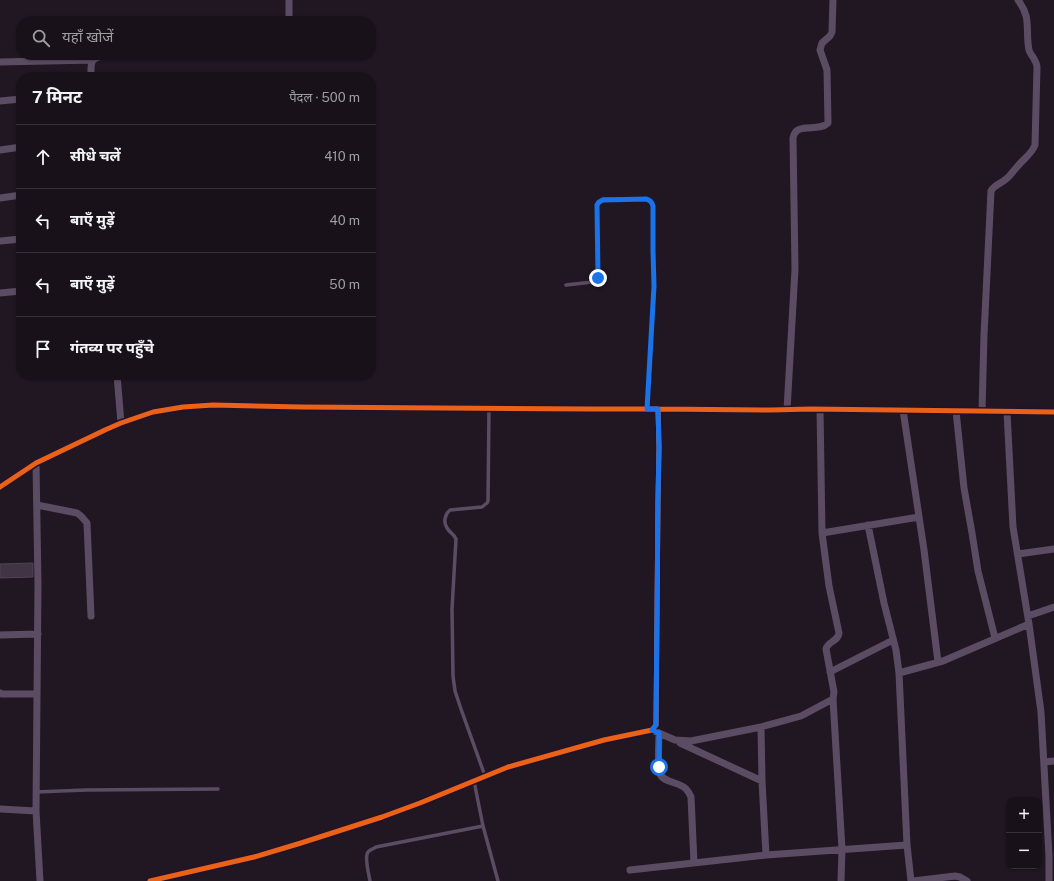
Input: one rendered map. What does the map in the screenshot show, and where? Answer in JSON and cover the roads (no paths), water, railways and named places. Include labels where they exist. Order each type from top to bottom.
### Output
[{"type":"street","points":[[289,0],[289,16]]},
{"type":"street","points":[[787,410],[795,269],[793,138],[795,132],[801,128],[822,127],[828,123],[827,70],[820,50],[822,43],[830,36],[832,32],[833,0]]},
{"type":"street","points":[[982,411],[991,191],[995,185],[1007,179],[1016,167],[1031,153],[1035,144],[1037,67],[1028,48],[1026,14],[1018,0]]},
{"type":"street","points":[[0,62],[92,60],[91,72]]},
{"type":"street","points":[[0,101],[16,99]]},
{"type":"street","points":[[0,150],[16,148]]},
{"type":"street","points":[[0,198],[16,196]]},
{"type":"street","points":[[0,241],[16,239]]},
{"type":"street","points":[[0,293],[16,291]]},
{"type":"street","points":[[117,380],[121,423]]},
{"type":"street","points":[[0,487],[36,463],[121,423],[153,412],[183,407],[820,409],[1054,412]]},
{"type":"street","points":[[658,409],[659,447],[656,732],[660,775],[663,778],[683,787],[687,790],[691,798],[694,863]]},
{"type":"street","points":[[820,409],[822,533],[829,586],[839,633],[837,639],[829,643],[826,649],[834,692],[833,699],[842,850],[841,881]]},
{"type":"street","points":[[903,410],[938,662]]},
{"type":"street","points":[[956,410],[964,488],[978,571],[995,638]]},
{"type":"street","points":[[1007,412],[1013,527],[1041,712],[1051,856],[1049,881]]},
{"type":"street","points":[[36,463],[38,634],[36,811],[40,881]]},
{"type":"street","points":[[37,505],[77,513],[86,523],[91,616]]},
{"type":"street","points":[[822,533],[919,517]]},
{"type":"street","points":[[868,525],[899,672],[907,845],[912,881],[955,876],[967,881]]},
{"type":"street","points":[[1018,554],[1054,549]]},
{"type":"street","points":[[899,672],[938,662],[995,638],[1054,607]]},
{"type":"street","points":[[0,635],[38,634]]},
{"type":"street","points":[[830,672],[893,640]]},
{"type":"street","points":[[0,693],[37,694]]},
{"type":"street","points":[[675,740],[691,741],[802,716],[833,699]]},
{"type":"street","points":[[761,726],[766,855]]},
{"type":"street","points":[[150,881],[246,859],[301,843],[390,814],[508,767],[604,740],[656,732],[762,781]]},
{"type":"street","points":[[1044,762],[1054,761]]},
{"type":"street","points":[[0,809],[36,811]]},
{"type":"street","points":[[630,870],[766,855],[907,845]]},
{"type":"lane","points":[[566,285],[593,282],[597,280],[597,205],[599,202],[603,200],[646,199],[652,202],[654,286],[647,409]]},
{"type":"lane","points":[[485,776],[461,709],[453,676],[452,609],[456,539],[446,528],[445,516],[450,510],[482,507],[488,501],[489,408]]},
{"type":"lane","points":[[474,781],[483,826],[498,881]]},
{"type":"lane","points":[[36,792],[218,789]]},
{"type":"lane","points":[[370,881],[366,858],[370,850],[483,826]]}]
